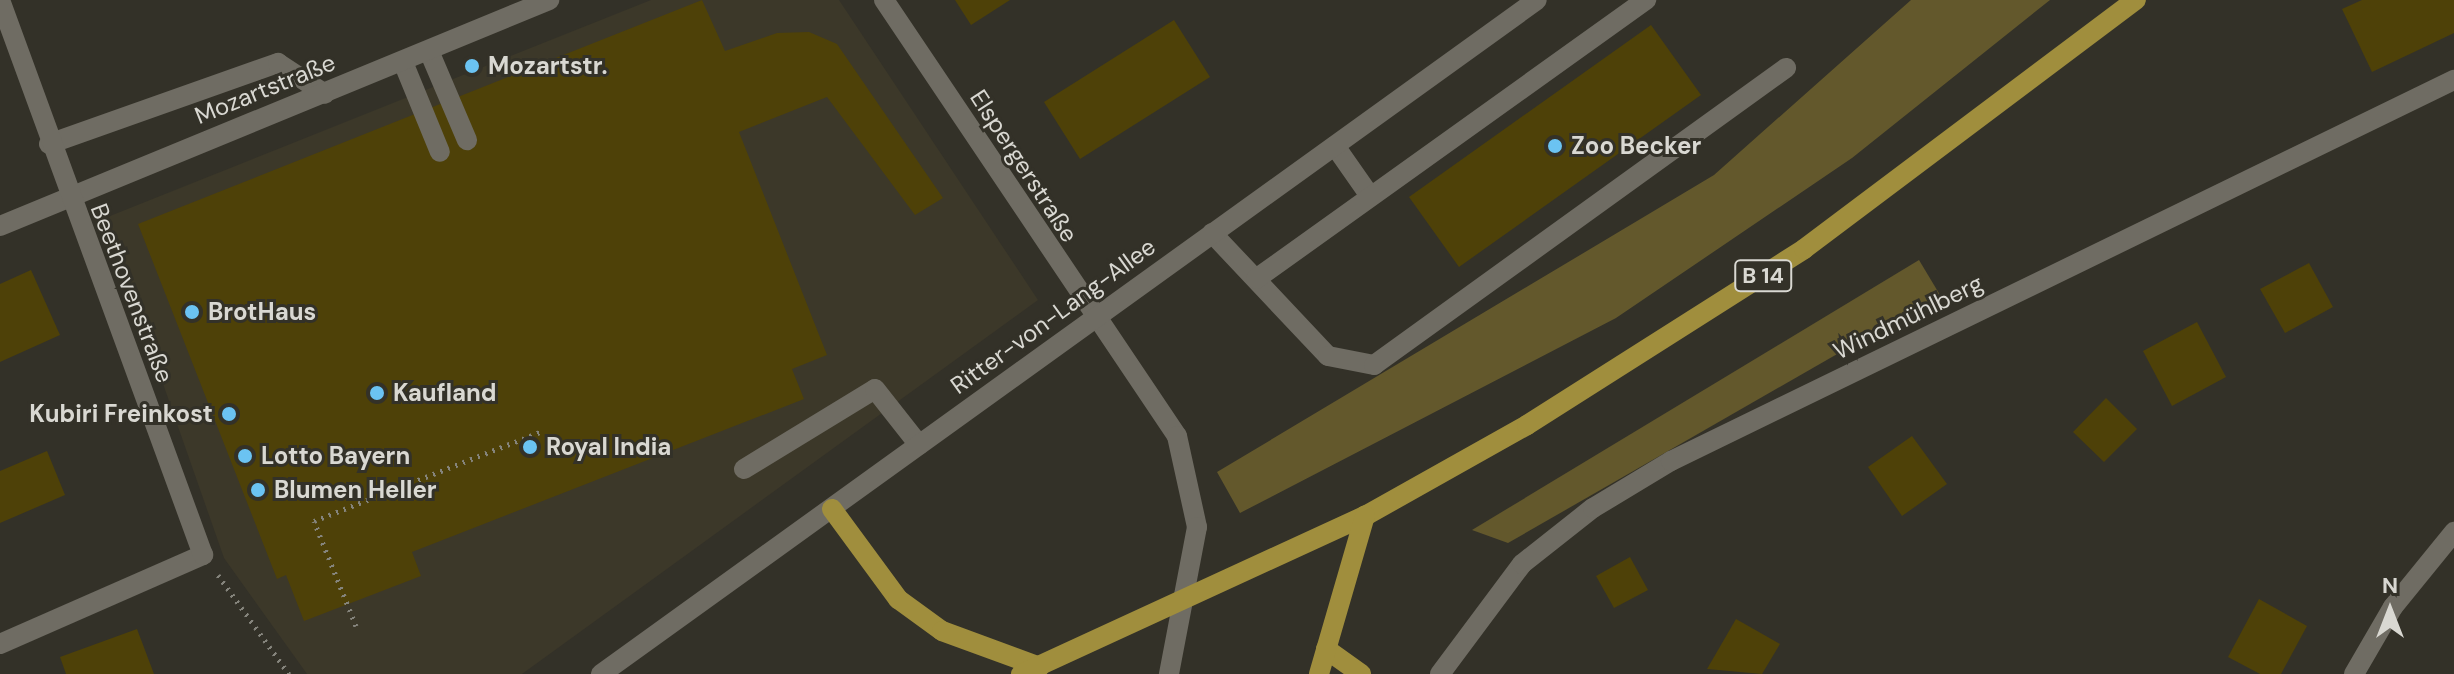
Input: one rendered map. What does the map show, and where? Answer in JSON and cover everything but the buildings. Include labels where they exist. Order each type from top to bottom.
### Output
[{"type":"main road","name":"B 14","points":[[1030,670],[1365,516],[1527,425],[1804,249],[2136,0]]},
{"type":"main road","points":[[832,509],[898,599],[942,631],[1030,670]]},
{"type":"main road","points":[[1319,674],[1365,516]]},
{"type":"main road","points":[[1326,649],[1361,674]]},
{"type":"street","name":"Beethovenstraße","points":[[0,0],[67,195],[203,555]]},
{"type":"street","name":"Mozartstraße","points":[[0,226],[67,195],[325,94],[549,0]]},
{"type":"street","name":"Elspergerstraße","points":[[884,0],[1092,318],[1177,436],[1197,527],[1169,674]]},
{"type":"street","name":"Ritter-von-Lang-Allee","points":[[601,674],[1537,0]]},
{"type":"street","points":[[1256,279],[1646,0]]},
{"type":"street","points":[[429,51],[467,140]]},
{"type":"street","points":[[403,62],[440,152]]},
{"type":"street","points":[[49,144],[278,63],[325,94]]},
{"type":"street","points":[[1212,233],[1328,356],[1374,365],[1786,68]]},
{"type":"street","name":"Windmühlberg","points":[[1440,674],[1522,564],[1593,508],[1671,461],[2454,80]]},
{"type":"street","points":[[1335,146],[1370,196]]},
{"type":"street","points":[[744,469],[875,389],[919,445]]},
{"type":"street","points":[[2354,674],[2393,607],[2454,532]]},
{"type":"street","points":[[0,644],[203,555]]},
{"type":"path","points":[[356,626],[314,521],[543,431]]},
{"type":"path","points":[[203,555],[289,674]]},
{"type":"shaded area","points":[[651,0],[839,0],[1038,300],[522,674],[307,674],[224,558],[105,218]]},
{"type":"shaded area","points":[[1911,0],[2050,0],[1852,158],[1616,318],[1240,513],[1217,472],[1714,175]]},
{"type":"shaded area","points":[[1919,260],[1940,295],[1508,543],[1472,530]]},
{"type":"place","name":"Mozartstr.","points":[[472,66]]},
{"type":"place","name":"Zoo Becker","points":[[1555,146]]},
{"type":"place","name":"BrotHaus","points":[[192,312]]},
{"type":"place","name":"Kaufland","points":[[377,393]]},
{"type":"place","name":"Kubiri Freinkost","points":[[229,414]]},
{"type":"place","name":"Royal India","points":[[530,447]]},
{"type":"place","name":"Lotto Bayern","points":[[245,456]]},
{"type":"place","name":"Blumen Heller","points":[[258,490]]}]
